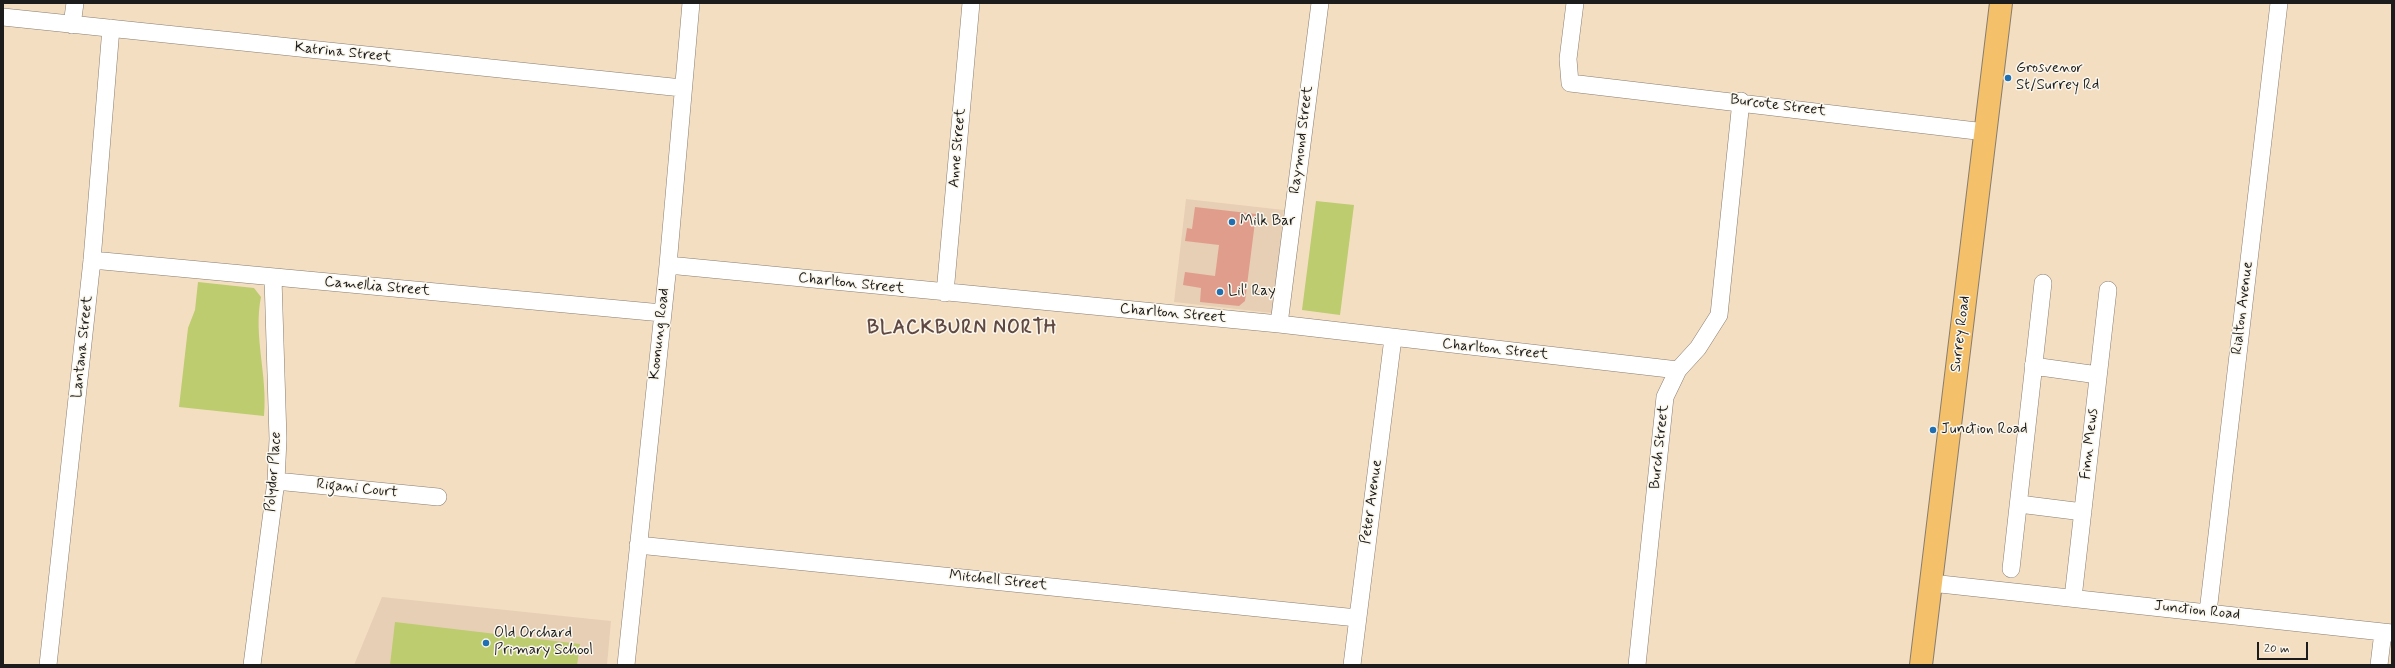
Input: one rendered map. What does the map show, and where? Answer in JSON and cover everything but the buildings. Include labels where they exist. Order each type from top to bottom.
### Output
[{"type":"main road","name":"Surrey Road","points":[[1921,665],[2001,3]]},
{"type":"street","points":[[72,25],[75,3]]},
{"type":"street","name":"Koonung Road","points":[[626,665],[668,265],[682,88],[691,3]]},
{"type":"street","name":"Anne Street","points":[[944,293],[971,3]]},
{"type":"street","name":"Raymond Street","points":[[1279,324],[1320,3]]},
{"type":"street","name":"Burcote Street","points":[[1575,3],[1568,59],[1570,83],[1741,101],[1985,132]]},
{"type":"street","name":"Rialton Avenue","points":[[2208,612],[2279,3]]},
{"type":"street","name":"Katrina Street","points":[[3,17],[682,88]]},
{"type":"street","name":"Lantana Street","points":[[48,665],[92,260],[110,28]]},
{"type":"street","name":"Burch Street","points":[[1637,665],[1665,397],[1678,370],[1698,348],[1719,315],[1741,101]]},
{"type":"street","name":"Camellia Street","points":[[92,260],[662,313]]},
{"type":"street","name":"Charlton Street","points":[[668,265],[944,293],[1279,324],[1678,370]]},
{"type":"street","name":"Polydor Place","points":[[252,665],[276,481],[278,439],[273,278]]},
{"type":"street","points":[[2011,569],[2019,504],[2032,366],[2043,283]]},
{"type":"street","name":"Finn Mews","points":[[2074,598],[2108,290]]},
{"type":"street","name":"Peter Avenue","points":[[1352,665],[1394,338]]},
{"type":"street","points":[[2032,366],[2098,375]]},
{"type":"street","name":"Rigani Court","points":[[276,481],[438,497]]},
{"type":"street","points":[[2019,504],[2083,512]]},
{"type":"street","name":"Mitchell Street","points":[[638,545],[1357,618]]},
{"type":"street","name":"Junction Road","points":[[1931,584],[2387,632]]},
{"type":"street","points":[[2379,665],[2387,632]]},
{"type":"shaded area","points":[[1186,199],[1284,210],[1272,313],[1174,302]]},
{"type":"shaded area","name":"Old Orchard Primary School","points":[[382,597],[611,621],[607,665],[354,665]]},
{"type":"green space","points":[[1316,201],[1354,205],[1340,315],[1302,310]]},
{"type":"green space","points":[[198,282],[254,288],[261,297],[259,312],[259,341],[265,401],[264,416],[179,407],[188,328],[195,310]]},
{"type":"green space","points":[[395,622],[580,644],[577,665],[390,665]]},
{"type":"place","name":"Grosvenor St/Surrey Rd","points":[[2008,78]]},
{"type":"place","name":"Milk Bar","points":[[1232,222]]},
{"type":"place","name":"Lil' Ray","points":[[1220,292]]},
{"type":"place","name":"Junction Road","points":[[1933,430]]},
{"type":"place","name":"Old Orchard Primary School","points":[[486,643]]},
{"type":"district","name":"BLACKBURN NORTH","points":[[962,329]]}]
